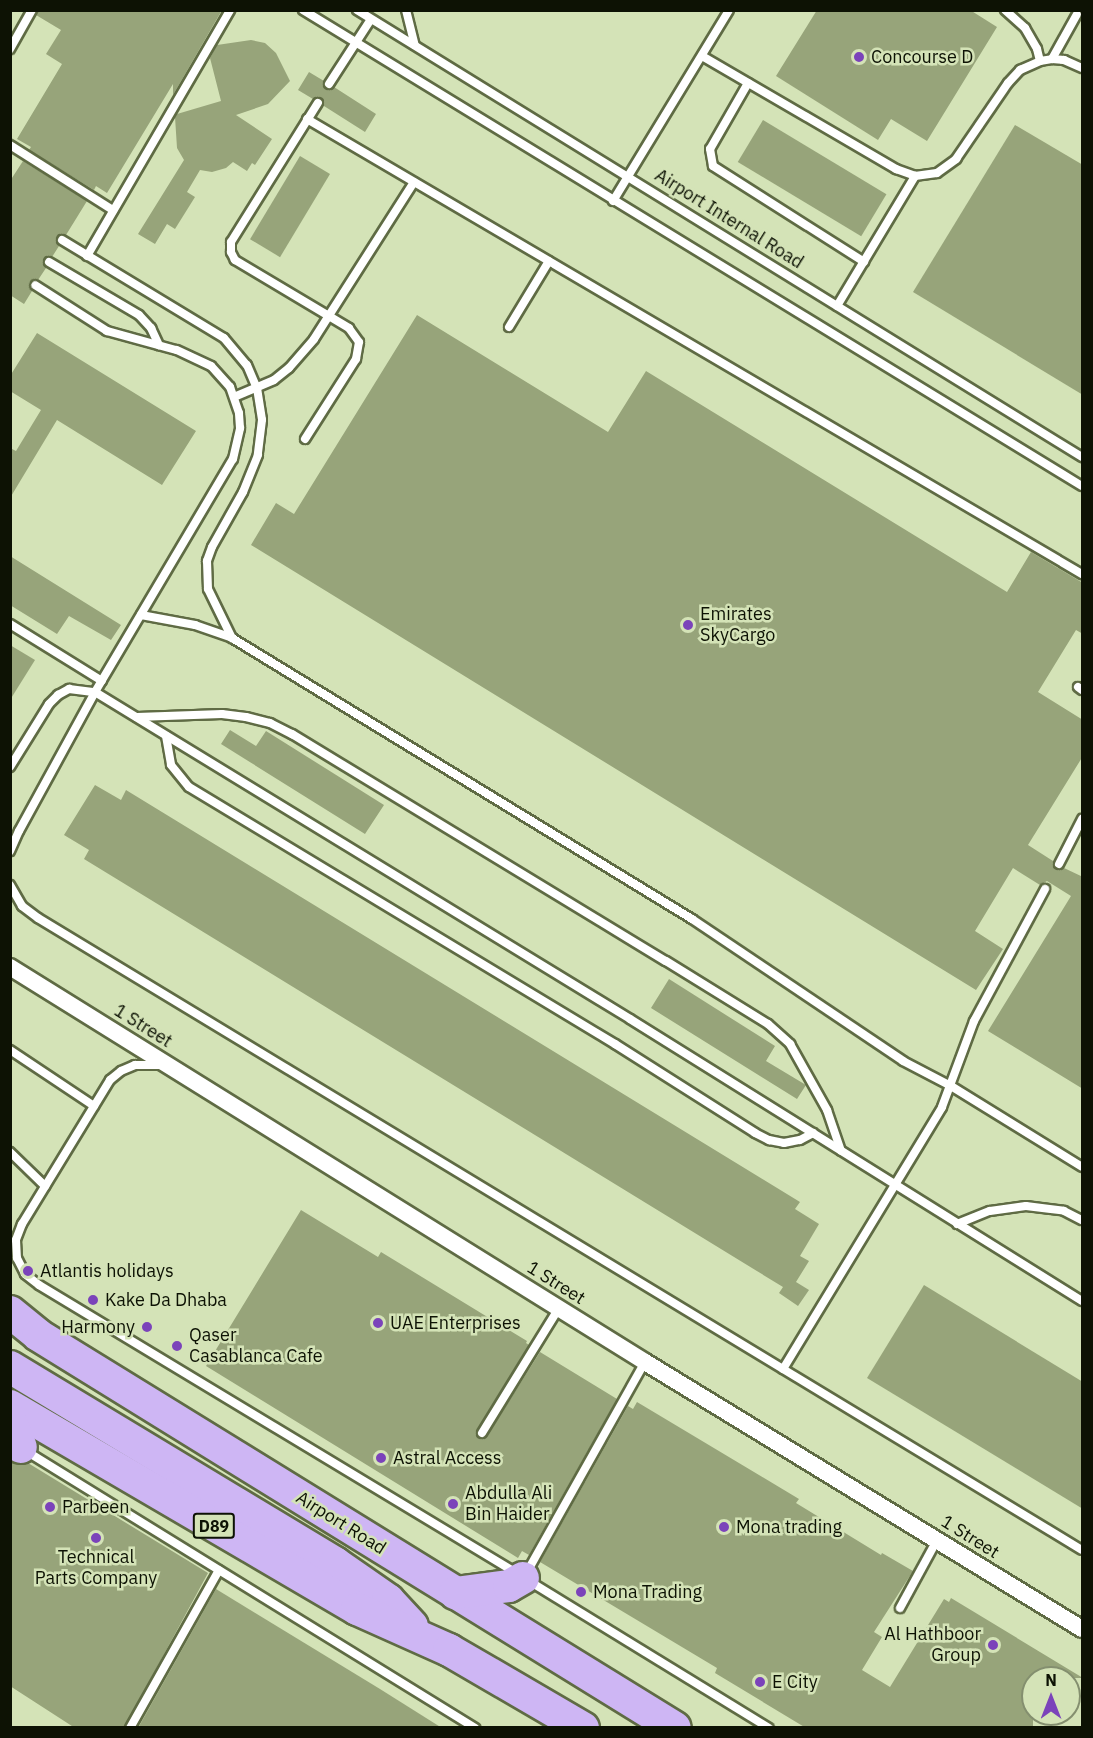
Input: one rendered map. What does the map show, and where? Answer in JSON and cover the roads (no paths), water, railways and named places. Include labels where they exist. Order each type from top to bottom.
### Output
[{"type":"highway","name":"Airport Road","points":[[10,1312],[38,1335],[675,1728]]},
{"type":"highway","points":[[10,1322],[38,1335]]},
{"type":"highway","points":[[10,1367],[351,1574],[388,1600],[422,1638]]},
{"type":"highway","name":"D89","points":[[10,1406],[357,1609],[449,1650],[583,1728]]},
{"type":"highway","points":[[10,1419],[16,1444]]},
{"type":"highway","points":[[455,1593],[509,1586],[523,1578]]},
{"type":"street","name":"1 Street","points":[[10,967],[645,1362],[1083,1629]]},
{"type":"lane","points":[[10,49],[32,10]]},
{"type":"lane","points":[[87,256],[230,10]]},
{"type":"lane","points":[[303,10],[1083,486]]},
{"type":"lane","name":"Airport Internal Road","points":[[357,10],[1083,457]]},
{"type":"lane","points":[[406,10],[416,46]]},
{"type":"lane","points":[[613,201],[729,10]]},
{"type":"lane","points":[[1005,10],[1016,14],[1032,38],[1040,61]]},
{"type":"lane","points":[[1052,59],[1077,14]]},
{"type":"lane","points":[[329,84],[371,19]]},
{"type":"lane","points":[[702,56],[896,169],[915,176],[937,173],[956,159],[1013,76],[1028,65],[1052,59],[1064,60],[1083,68]]},
{"type":"lane","points":[[748,83],[710,149],[713,166],[864,262]]},
{"type":"lane","points":[[305,439],[359,351],[356,334],[235,260],[231,252],[235,234],[318,103]]},
{"type":"lane","points":[[307,119],[1083,574]]},
{"type":"lane","points":[[10,145],[113,210]]},
{"type":"lane","points":[[837,306],[915,176]]},
{"type":"lane","points":[[234,397],[257,388],[289,368],[314,339],[414,182]]},
{"type":"lane","points":[[62,240],[224,338],[247,365],[257,388],[262,420],[258,455],[243,492],[212,547],[206,574],[212,603],[232,638]]},
{"type":"lane","points":[[509,327],[549,261]]},
{"type":"lane","points":[[49,262],[139,315],[152,328],[159,345]]},
{"type":"lane","points":[[10,852],[95,692],[233,459],[240,428],[234,397],[222,376],[211,366],[159,345],[107,332],[35,285]]},
{"type":"lane","points":[[141,615],[195,625],[232,638],[692,919],[903,1061],[951,1086],[1083,1167]]},
{"type":"lane","points":[[10,624],[102,681]]},
{"type":"lane","points":[[10,767],[49,704],[58,695],[69,689],[95,692],[1083,1301]]},
{"type":"lane","points":[[136,717],[222,714],[270,723],[292,734],[666,961],[768,1024],[785,1039],[797,1054],[827,1110],[841,1151]]},
{"type":"lane","points":[[166,736],[171,765],[189,787],[615,1044],[755,1133],[769,1140],[784,1143],[800,1140],[813,1133]]},
{"type":"lane","points":[[1059,864],[1083,819]]},
{"type":"lane","points":[[10,885],[22,906],[38,918],[1083,1550]]},
{"type":"lane","points":[[783,1369],[896,1184],[951,1086],[974,1021],[1046,889]]},
{"type":"lane","points":[[10,1050],[94,1106]]},
{"type":"lane","points":[[171,1067],[135,1065],[121,1071],[110,1080],[22,1224],[16,1240],[17,1258],[25,1274],[49,1291],[769,1728]]},
{"type":"lane","points":[[10,1152],[45,1186]]},
{"type":"lane","points":[[957,1224],[990,1211],[1026,1206],[1064,1211],[1083,1220]]},
{"type":"lane","points":[[482,1433],[559,1308]]},
{"type":"lane","points":[[523,1578],[645,1362]]},
{"type":"lane","points":[[16,1444],[475,1728]]},
{"type":"lane","points":[[900,1608],[937,1540]]},
{"type":"lane","points":[[130,1728],[219,1570]]},
{"type":"place","name":"Concourse D","points":[[859,57]]},
{"type":"place","name":"Emirates SkyCargo","points":[[688,625]]},
{"type":"place","name":"Atlantis holidays","points":[[28,1271]]},
{"type":"place","name":"Kake Da Dhaba","points":[[93,1300]]},
{"type":"place","name":"UAE Enterprises","points":[[378,1323]]},
{"type":"place","name":"Harmony","points":[[147,1327]]},
{"type":"place","name":"Qaser Casablanca Cafe","points":[[177,1346]]},
{"type":"place","name":"Astral Access","points":[[381,1458]]},
{"type":"place","name":"Abdulla Ali Bin Haider","points":[[453,1504]]},
{"type":"place","name":"Parbeen","points":[[50,1507]]},
{"type":"place","name":"Mona trading","points":[[724,1527]]},
{"type":"place","name":"Technical Parts Company","points":[[96,1538]]},
{"type":"place","name":"Mona Trading","points":[[581,1592]]},
{"type":"place","name":"Al Hathboor Group","points":[[993,1645]]},
{"type":"place","name":"E City","points":[[760,1682]]}]
